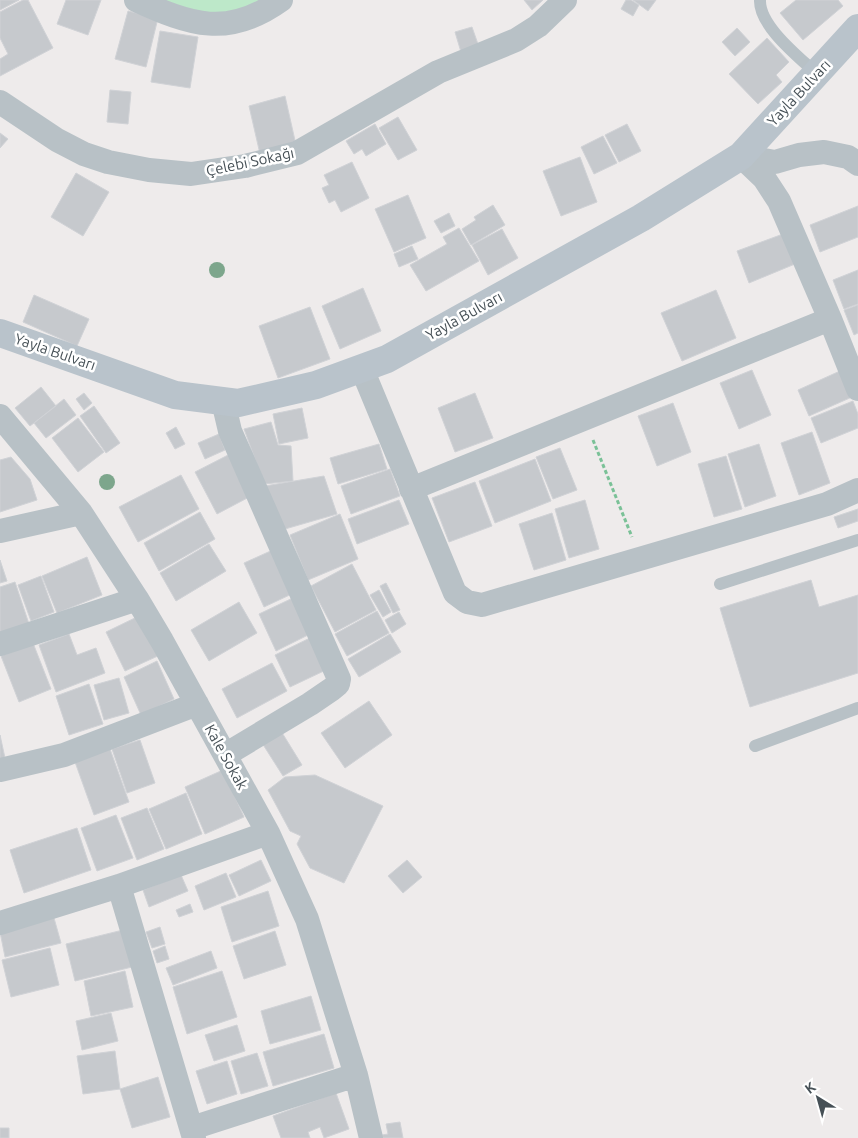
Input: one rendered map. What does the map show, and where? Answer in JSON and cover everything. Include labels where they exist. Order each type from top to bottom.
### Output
[{"type":"main road","name":"Yayla Bulvarı","points":[[0,333],[175,395],[238,403],[316,385],[362,369],[387,359],[561,263],[641,218],[741,156],[857,31]]},
{"type":"street","points":[[136,0],[171,16],[212,24],[236,22],[257,16],[281,0]]},
{"type":"street","name":"Çelebi Sokağı","points":[[0,102],[57,140],[84,154],[108,162],[149,170],[191,174],[245,166],[297,153],[438,72],[516,40],[538,26],[565,0]]},
{"type":"street","points":[[741,156],[775,162],[798,155],[824,152],[848,157],[858,164]]},
{"type":"street","points":[[741,156],[764,178],[779,201],[858,389]]},
{"type":"street","points":[[411,489],[830,319]]},
{"type":"street","points":[[362,369],[455,593],[467,602],[482,605],[827,504],[858,490]]},
{"type":"street","points":[[222,401],[230,431],[339,679],[338,684],[332,690],[224,755]]},
{"type":"street","name":"Kale Sokak","points":[[0,416],[81,513],[137,599],[268,834],[306,919],[356,1075],[371,1138]]},
{"type":"street","points":[[0,531],[81,513]]},
{"type":"street","points":[[0,644],[137,599]]},
{"type":"street","points":[[0,770],[64,755],[197,704]]},
{"type":"street","points":[[0,923],[119,886],[268,834]]},
{"type":"street","points":[[119,886],[193,1133],[356,1075]]},
{"type":"lane","points":[[760,0],[764,16],[787,46],[817,74]]},
{"type":"lane","points":[[720,584],[858,540]]},
{"type":"lane","points":[[754,746],[858,708]]},
{"type":"path","points":[[585,419],[641,559]]},
{"type":"green space","points":[[136,0],[281,0],[212,24]]},
{"type":"building","points":[[0,0],[19,0],[0,10]]},
{"type":"building","points":[[23,0],[28,0],[53,48],[0,76],[0,59],[8,54],[0,38],[0,12]]},
{"type":"building","points":[[66,0],[101,0],[88,35],[57,24]]},
{"type":"building","points":[[524,0],[543,0],[532,10]]},
{"type":"building","points":[[626,0],[631,0],[639,5],[633,16],[621,9]]},
{"type":"building","points":[[633,0],[656,0],[648,11]]},
{"type":"building","points":[[796,0],[838,0],[843,6],[803,40],[780,13]]},
{"type":"building","points":[[128,11],[158,18],[146,67],[115,59]]},
{"type":"building","points":[[472,27],[479,47],[461,52],[455,32]]},
{"type":"building","points":[[737,28],[750,42],[735,56],[722,42]]},
{"type":"building","points":[[160,31],[198,37],[190,88],[151,82]]},
{"type":"building","points":[[767,38],[789,62],[776,75],[782,82],[758,104],[729,74]]},
{"type":"building","points":[[110,90],[131,92],[128,124],[107,122]]},
{"type":"building","points":[[285,96],[296,145],[260,154],[249,106]]},
{"type":"building","points":[[398,117],[417,150],[398,160],[379,128]]},
{"type":"building","points":[[375,124],[386,144],[366,156],[362,149],[354,154],[346,141]]},
{"type":"building","points":[[627,124],[641,151],[619,162],[605,135]]},
{"type":"building","points":[[0,133],[8,139],[0,148]]},
{"type":"building","points":[[603,136],[617,163],[594,174],[581,147]]},
{"type":"building","points":[[580,157],[597,202],[561,216],[543,171]]},
{"type":"building","points":[[352,162],[369,198],[341,212],[335,200],[329,203],[322,188],[329,185],[324,175]]},
{"type":"building","points":[[76,173],[109,192],[83,236],[51,217]]},
{"type":"building","points":[[408,195],[426,238],[394,252],[375,209]]},
{"type":"building","points":[[493,205],[505,225],[471,245],[462,229],[476,220],[474,217]]},
{"type":"building","points":[[858,206],[858,237],[820,252],[810,225]]},
{"type":"building","points":[[449,213],[455,226],[441,233],[434,221]]},
{"type":"building","points":[[459,228],[479,261],[426,291],[410,265],[447,244],[443,237]]},
{"type":"building","points":[[502,229],[518,258],[488,275],[472,245]]},
{"type":"building","points":[[783,234],[795,264],[749,283],[737,251]]},
{"type":"building","points":[[412,246],[418,259],[399,267],[394,254]]},
{"type":"building","points":[[858,270],[858,304],[844,309],[833,280]]},
{"type":"building","points":[[363,288],[381,331],[340,349],[322,306]]},
{"type":"building","points":[[716,290],[736,338],[682,361],[661,313]]},
{"type":"building","points":[[34,295],[89,319],[77,346],[23,322]]},
{"type":"building","points":[[858,305],[858,333],[854,335],[844,310]]},
{"type":"building","points":[[310,307],[330,359],[278,378],[259,326]]},
{"type":"building","points":[[752,370],[771,415],[739,429],[720,383]]},
{"type":"building","points":[[840,371],[852,397],[809,416],[798,390]]},
{"type":"building","points":[[41,387],[56,406],[30,426],[15,408]]},
{"type":"building","points":[[84,393],[92,403],[84,410],[76,399]]},
{"type":"building","points":[[475,393],[493,438],[455,452],[438,408]]},
{"type":"building","points":[[64,399],[76,415],[46,438],[34,423]]},
{"type":"building","points":[[853,401],[858,414],[858,428],[821,443],[811,418]]},
{"type":"building","points":[[673,403],[691,452],[657,466],[638,416]]},
{"type":"building","points":[[94,406],[120,443],[106,453],[80,416]]},
{"type":"building","points":[[302,408],[308,438],[279,444],[273,414]]},
{"type":"building","points":[[78,418],[104,452],[78,472],[52,438]]},
{"type":"building","points":[[271,422],[278,445],[291,446],[293,481],[264,484],[244,429]]},
{"type":"building","points":[[176,427],[185,444],[175,449],[166,433]]},
{"type":"building","points":[[812,432],[830,483],[799,495],[781,443]]},
{"type":"building","points":[[219,434],[225,450],[205,459],[198,443]]},
{"type":"building","points":[[379,444],[387,469],[338,484],[330,458]]},
{"type":"building","points":[[759,444],[776,496],[745,507],[728,454]]},
{"type":"building","points":[[560,448],[577,490],[553,499],[536,457]]},
{"type":"building","points":[[232,453],[253,495],[217,514],[195,472]]},
{"type":"building","points":[[726,456],[742,509],[714,517],[698,464]]},
{"type":"building","points":[[11,457],[30,479],[37,500],[0,512],[0,460]]},
{"type":"building","points":[[535,459],[551,501],[495,523],[479,481]]},
{"type":"building","points":[[390,469],[400,496],[351,514],[341,486]]},
{"type":"building","points":[[181,475],[199,509],[138,542],[119,507]]},
{"type":"building","points":[[324,476],[337,514],[285,529],[265,486]]},
{"type":"building","points":[[475,482],[492,526],[449,542],[432,498]]},
{"type":"building","points":[[399,500],[409,524],[357,544],[348,519]]},
{"type":"building","points":[[585,500],[599,549],[569,558],[555,509]]},
{"type":"building","points":[[858,509],[858,521],[838,528],[834,517]]},
{"type":"building","points":[[200,512],[215,539],[159,571],[144,543]]},
{"type":"building","points":[[552,513],[566,560],[534,570],[519,524]]},
{"type":"building","points":[[340,514],[358,559],[308,580],[290,535]]},
{"type":"building","points":[[209,544],[226,571],[176,601],[160,573]]},
{"type":"building","points":[[275,549],[296,592],[264,607],[244,563]]},
{"type":"building","points":[[87,557],[102,595],[57,613],[42,576]]},
{"type":"building","points":[[0,560],[7,581],[0,583]]},
{"type":"building","points":[[352,564],[376,610],[335,632],[311,586]]},
{"type":"building","points":[[41,576],[54,612],[31,621],[18,585]]},
{"type":"building","points":[[811,580],[819,607],[858,595],[858,673],[750,707],[720,608]]},
{"type":"building","points":[[15,582],[29,624],[0,634],[0,587]]},
{"type":"building","points":[[386,583],[400,610],[393,613],[380,586]]},
{"type":"building","points":[[379,590],[391,612],[383,617],[370,595]]},
{"type":"building","points":[[297,596],[314,632],[276,651],[259,614]]},
{"type":"building","points":[[239,602],[257,633],[209,661],[191,630]]},
{"type":"building","points":[[377,611],[389,633],[347,656],[335,634]]},
{"type":"building","points":[[399,612],[406,624],[392,633],[385,620]]},
{"type":"building","points":[[141,615],[160,655],[125,671],[106,632]]},
{"type":"building","points":[[69,634],[77,655],[96,648],[105,673],[56,692],[39,645]]},
{"type":"building","points":[[390,634],[401,652],[359,677],[348,659]]},
{"type":"building","points":[[312,637],[328,669],[290,687],[275,655]]},
{"type":"building","points":[[33,643],[51,689],[19,702],[1,656]]},
{"type":"building","points":[[157,661],[174,699],[141,715],[124,677]]},
{"type":"building","points":[[272,663],[287,691],[237,718],[222,689]]},
{"type":"building","points":[[119,678],[129,713],[104,720],[94,685]]},
{"type":"building","points":[[89,684],[103,724],[69,735],[56,696]]},
{"type":"building","points":[[369,701],[392,735],[345,768],[321,733]]},
{"type":"building","points":[[281,731],[302,765],[283,776],[262,743]]},
{"type":"building","points":[[0,735],[5,758],[0,759]]},
{"type":"building","points":[[140,740],[155,783],[127,793],[112,749]]},
{"type":"building","points":[[110,749],[129,802],[94,815],[75,762]]},
{"type":"building","points":[[223,770],[244,817],[205,834],[185,787]]},
{"type":"building","points":[[315,775],[383,806],[344,883],[310,868],[297,844],[301,836],[290,831],[268,790],[285,777]]},
{"type":"building","points":[[186,793],[202,834],[166,849],[149,809]]},
{"type":"building","points":[[147,808],[164,849],[137,860],[121,818]]},
{"type":"building","points":[[116,815],[133,858],[97,871],[81,828]]},
{"type":"building","points":[[77,828],[91,870],[24,893],[10,850]]},
{"type":"building","points":[[261,860],[271,881],[239,896],[229,875]]},
{"type":"building","points":[[407,860],[422,877],[403,893],[388,876]]},
{"type":"building","points":[[226,873],[236,897],[204,910],[195,886]]},
{"type":"building","points":[[181,875],[188,891],[149,907],[143,890]]},
{"type":"building","points":[[268,891],[279,926],[232,942],[221,907]]},
{"type":"building","points":[[190,904],[193,912],[179,917],[176,910]]},
{"type":"building","points":[[54,918],[61,943],[5,957],[0,932]]},
{"type":"building","points":[[160,927],[165,944],[152,948],[146,932]]},
{"type":"building","points":[[123,930],[132,967],[75,981],[66,944]]},
{"type":"building","points":[[275,931],[286,965],[244,979],[233,946]]},
{"type":"building","points":[[165,946],[169,959],[157,963],[153,951]]},
{"type":"building","points":[[50,948],[59,985],[11,997],[2,960]]},
{"type":"building","points":[[211,951],[217,968],[173,985],[166,968]]},
{"type":"building","points":[[125,971],[133,1007],[91,1016],[84,981]]},
{"type":"building","points":[[222,971],[237,1017],[187,1034],[173,987]]},
{"type":"building","points":[[311,996],[321,1030],[270,1044],[261,1011]]},
{"type":"building","points":[[111,1013],[118,1041],[82,1050],[76,1021]]},
{"type":"building","points":[[237,1025],[245,1051],[214,1061],[205,1035]]},
{"type":"building","points":[[324,1034],[334,1068],[273,1086],[263,1052]]},
{"type":"building","points":[[115,1051],[120,1089],[83,1094],[77,1056]]},
{"type":"building","points":[[257,1053],[268,1086],[241,1094],[231,1061]]},
{"type":"building","points":[[227,1061],[237,1094],[207,1104],[196,1071]]},
{"type":"building","points":[[158,1077],[170,1117],[132,1128],[120,1089]]},
{"type":"building","points":[[336,1093],[349,1129],[324,1138],[320,1127],[308,1132],[310,1138],[281,1138],[273,1116]]},
{"type":"building","points":[[400,1122],[403,1138],[383,1138],[382,1135],[388,1134],[386,1124]]},
{"type":"building","points":[[0,1128],[9,1128],[9,1138],[0,1138]]}]
